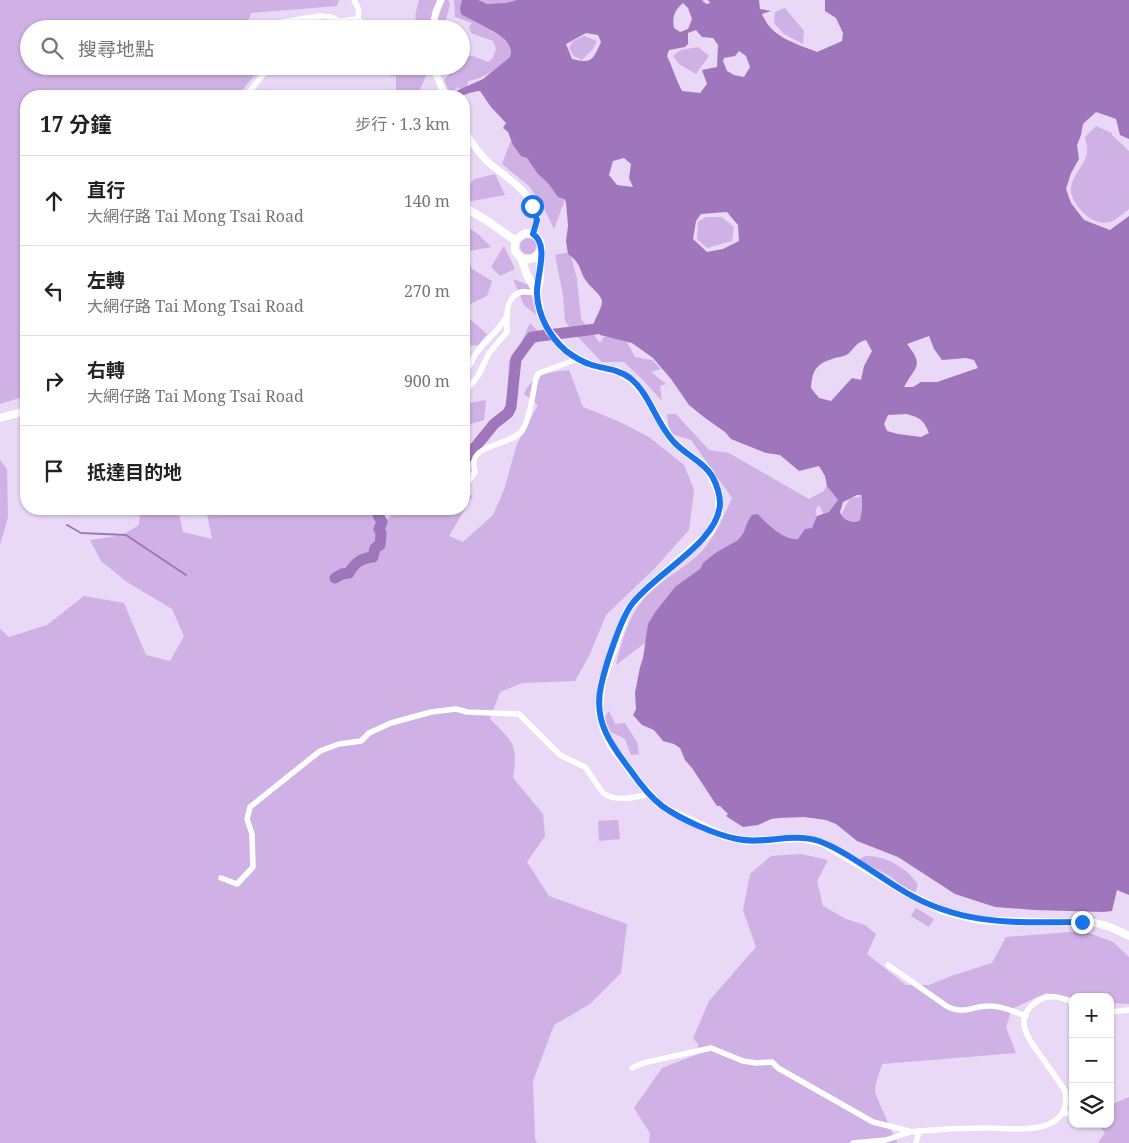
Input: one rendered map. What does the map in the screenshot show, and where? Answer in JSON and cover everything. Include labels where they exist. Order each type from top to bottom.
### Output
[{"type":"main road","points":[[470,211],[516,241]]},
{"type":"main road","points":[[537,293],[540,279],[540,240],[533,234],[523,234],[516,241],[515,251],[521,258],[527,275],[537,293],[541,315],[551,334],[564,349],[578,359],[591,365],[615,370],[633,381],[642,391],[671,439],[684,452],[702,464],[710,473],[719,494],[719,513],[712,530],[642,593],[627,611],[600,687],[599,709],[604,731],[615,750],[649,794],[662,806],[677,815],[729,838],[752,841],[802,838],[823,843],[914,897],[955,915],[978,920],[1002,922],[1096,923],[1110,926],[1129,936]]},
{"type":"main road","points":[[521,258],[535,258],[540,251]]},
{"type":"main road","points":[[0,418],[20,413]]},
{"type":"street","points":[[354,0],[359,10],[358,20]]},
{"type":"street","points":[[434,20],[441,0]]},
{"type":"street","points":[[294,20],[320,16],[338,20]]},
{"type":"street","points":[[318,20],[320,16]]},
{"type":"street","points":[[251,90],[263,75]]},
{"type":"street","points":[[436,75],[442,90]]},
{"type":"street","points":[[470,139],[489,162],[524,192],[537,220],[533,234]]},
{"type":"street","points":[[470,386],[478,376],[489,353],[507,332],[506,312],[512,298],[521,292],[537,293]]},
{"type":"street","points":[[470,364],[489,338],[500,329],[507,315]]},
{"type":"street","points":[[470,479],[475,472],[474,462],[478,454],[490,446],[515,437],[522,431],[539,373],[578,359]]},
{"type":"street","points":[[221,878],[237,884],[253,867],[252,834],[247,819],[250,807],[320,751],[339,744],[361,741],[369,733],[391,723],[431,712],[456,709],[467,712],[519,714],[560,755],[585,767],[607,796],[622,799],[649,794]]},
{"type":"street","points":[[888,964],[948,1007],[966,1011],[989,1005],[1002,1007],[1026,1016]]},
{"type":"street","points":[[853,1143],[858,1141],[886,1140],[919,1131],[1042,1126],[1053,1123],[1063,1113],[1067,1100],[1065,1091],[1027,1038],[1024,1023],[1034,1003],[1048,996],[1069,1000]]},
{"type":"street","points":[[1114,1012],[1129,1010]]},
{"type":"street","points":[[632,1068],[643,1063],[711,1048],[743,1061],[756,1063],[772,1062],[778,1068],[873,1122],[910,1132]]},
{"type":"street","points":[[1063,1113],[1069,1114]]},
{"type":"street","points":[[916,1143],[919,1131]]},
{"type":"shaded area","points":[[0,0],[339,0],[337,6],[251,13],[248,20],[20,20],[20,75],[255,75],[242,90],[20,90],[20,398],[0,404]]},
{"type":"shaded area","points":[[419,0],[448,0],[450,4],[446,20],[417,20],[415,16]]},
{"type":"shaded area","points":[[454,0],[536,0],[491,31],[510,45],[510,57],[486,75],[468,81],[466,90],[462,90],[457,87],[455,90],[449,90],[444,80],[448,75],[470,75],[470,56],[488,62],[493,58],[496,49],[493,41],[471,33],[470,26],[472,23],[470,20],[455,17]]},
{"type":"shaded area","points":[[462,0],[478,0],[487,4],[506,3],[517,0],[704,0],[702,1],[707,4],[710,3],[708,0],[759,0],[760,9],[771,11],[762,14],[772,29],[785,39],[817,52],[842,41],[843,33],[836,18],[825,11],[825,0],[1129,0],[1129,139],[1120,135],[1116,119],[1096,112],[1083,124],[1077,145],[1079,159],[1071,173],[1066,189],[1071,203],[1084,220],[1110,230],[1129,216],[1129,895],[1117,890],[1112,911],[1034,910],[995,907],[955,894],[898,857],[857,841],[836,824],[826,820],[804,817],[780,818],[771,819],[758,825],[743,827],[726,816],[728,814],[720,806],[717,806],[685,760],[680,748],[663,741],[654,730],[642,725],[633,715],[636,709],[635,693],[648,624],[675,587],[700,569],[704,562],[717,552],[738,540],[752,515],[758,514],[782,535],[798,539],[805,529],[812,528],[817,516],[829,512],[838,500],[827,486],[825,476],[819,466],[799,471],[780,455],[766,453],[731,439],[725,432],[689,405],[671,379],[653,358],[632,343],[600,335],[593,327],[602,301],[600,296],[584,278],[576,261],[568,254],[566,202],[558,197],[527,158],[521,156],[513,145],[508,132],[503,128],[506,123],[491,107],[480,91],[470,93],[470,90],[459,90],[483,79],[510,57],[510,46],[495,32],[461,14]],"holes":[[[683,3],[688,8],[692,19],[688,29],[680,32],[674,28],[674,14]],[[696,30],[702,37],[713,38],[718,45],[717,67],[702,70],[707,84],[700,93],[682,91],[667,56],[669,50],[685,47],[688,44],[688,33]],[[586,33],[598,35],[601,42],[594,57],[588,61],[572,59],[566,44]],[[739,51],[746,56],[750,67],[744,77],[727,71],[723,61],[724,58],[735,56]],[[624,158],[631,164],[629,178],[633,187],[617,185],[609,175],[613,161]],[[727,212],[738,225],[739,241],[723,249],[707,252],[693,239],[696,221],[701,214]],[[929,336],[934,349],[942,360],[966,358],[974,360],[978,368],[937,382],[921,382],[913,387],[904,387],[915,370],[917,362],[916,357],[907,344]],[[866,340],[872,351],[864,366],[861,380],[852,378],[831,401],[819,398],[811,388],[812,377],[816,369],[822,363],[848,354],[860,342]],[[906,414],[921,420],[929,433],[921,437],[898,434],[887,431],[884,424],[888,415]],[[861,495],[862,508],[860,520],[852,522],[841,515],[843,502]]]},
{"type":"shaded area","points":[[785,8],[804,31],[803,44],[784,34],[774,23],[775,12]]},
{"type":"shaded area","points":[[584,36],[597,41],[593,49],[582,60],[574,56],[569,48],[573,41]]},
{"type":"shaded area","points":[[698,47],[709,56],[696,74],[679,64],[673,56],[681,50]]},
{"type":"shaded area","points":[[426,75],[426,76],[420,90],[396,90],[396,76],[390,76]]},
{"type":"shaded area","points":[[1096,126],[1112,133],[1129,151],[1129,209],[1112,221],[1104,223],[1097,222],[1085,214],[1076,204],[1071,192],[1072,182],[1086,158],[1087,147],[1085,137]]},
{"type":"shaded area","points":[[511,140],[552,163],[564,202],[554,229],[542,204],[529,186],[502,164]]},
{"type":"shaded area","points":[[495,174],[505,195],[470,201],[470,184],[474,179]]},
{"type":"shaded area","points":[[706,217],[722,217],[734,227],[732,241],[707,248],[697,239],[698,222]]},
{"type":"shaded area","points":[[470,229],[478,234],[491,247],[470,251]]},
{"type":"shaded area","points":[[528,238],[534,240],[536,246],[534,252],[528,254],[522,252],[520,246],[522,240]]},
{"type":"shaded area","points":[[504,246],[515,269],[500,276],[491,267]]},
{"type":"shaded area","points":[[570,252],[577,279],[581,319],[600,343],[604,337],[623,335],[635,357],[652,360],[661,369],[651,372],[666,384],[660,386],[662,401],[624,362],[602,362],[565,321],[563,295],[555,255]]},
{"type":"shaded area","points":[[470,264],[472,269],[492,281],[487,296],[470,304]]},
{"type":"shaded area","points":[[513,279],[529,285],[536,315],[524,305]]},
{"type":"shaded area","points":[[470,319],[487,334],[478,345],[470,346]]},
{"type":"shaded area","points":[[530,323],[544,337],[519,356],[515,386],[519,395],[507,398],[509,361],[520,345]]},
{"type":"shaded area","points":[[569,370],[583,407],[620,422],[649,437],[684,465],[694,490],[689,530],[655,568],[606,615],[590,654],[575,681],[522,683],[500,692],[490,719],[509,739],[512,745],[515,758],[513,778],[543,814],[545,836],[527,862],[549,896],[627,924],[621,973],[590,1004],[554,1025],[533,1081],[535,1139],[537,1143],[0,1143],[0,629],[9,637],[47,625],[84,596],[124,603],[146,655],[170,661],[184,636],[172,609],[127,582],[101,561],[90,540],[123,535],[139,525],[140,515],[179,515],[183,532],[212,539],[207,515],[373,515],[381,526],[391,515],[461,515],[449,536],[463,542],[493,515],[504,490],[517,444],[538,405],[524,394],[537,378],[554,372]]},
{"type":"shaded area","points":[[486,400],[484,420],[470,424],[470,403]]},
{"type":"shaded area","points":[[667,414],[676,414],[709,450],[729,453],[809,499],[824,491],[832,475],[844,493],[838,519],[829,526],[819,505],[816,509],[817,525],[800,545],[645,647],[645,643],[616,665],[628,624],[638,606],[659,585],[702,551],[715,533],[732,498],[691,440],[669,433]]},
{"type":"shaded area","points":[[0,460],[7,469],[8,517],[0,545]]},
{"type":"shaded area","points":[[861,497],[866,519],[855,525],[840,517],[850,498]]},
{"type":"shaded area","points":[[609,711],[615,724],[625,723],[637,742],[639,754],[631,755],[625,739],[611,732],[604,718]]},
{"type":"shaded area","points":[[618,820],[620,839],[599,841],[598,821]]},
{"type":"shaded area","points":[[801,854],[828,860],[817,881],[823,906],[846,919],[865,925],[876,934],[867,954],[906,985],[929,985],[992,963],[1006,937],[1083,931],[1113,942],[1129,957],[1129,1004],[1114,1003],[1114,993],[1069,993],[1069,997],[1046,993],[1012,1009],[1006,1027],[1016,1053],[882,1064],[875,1091],[898,1143],[649,1143],[650,1133],[634,1108],[662,1068],[698,1054],[698,1044],[693,1038],[709,1001],[756,947],[743,910],[750,874],[771,856]]},
{"type":"shaded area","points":[[865,856],[888,860],[902,868],[918,885],[914,895],[894,879],[858,860]]},
{"type":"shaded area","points":[[916,908],[934,919],[929,927],[911,916]]},
{"type":"shaded area","points":[[1129,1097],[1129,1143],[1098,1143],[1105,1133],[1101,1128],[1114,1128],[1114,1103]]},
{"type":"waterway","points":[[470,454],[494,424],[508,413],[511,407],[516,359],[532,337],[596,329]]},
{"type":"waterway","points":[[335,578],[349,573],[359,561],[373,557],[375,548],[380,545],[381,533],[379,529],[382,522],[378,515]]},
{"type":"waterway","points":[[67,525],[81,533],[126,535],[186,575]]},
{"type":"route","points":[[532,206],[537,220],[533,234],[539,238],[541,246],[540,279],[537,293],[541,315],[549,331],[564,349],[578,359],[591,365],[615,370],[633,381],[642,391],[662,428],[671,439],[684,452],[702,464],[710,473],[719,494],[719,513],[710,532],[642,593],[625,614],[600,687],[599,709],[604,731],[609,742],[643,787],[653,798],[670,811],[724,836],[747,841],[792,837],[823,843],[921,901],[955,915],[978,920],[1010,922],[1082,922]]}]
